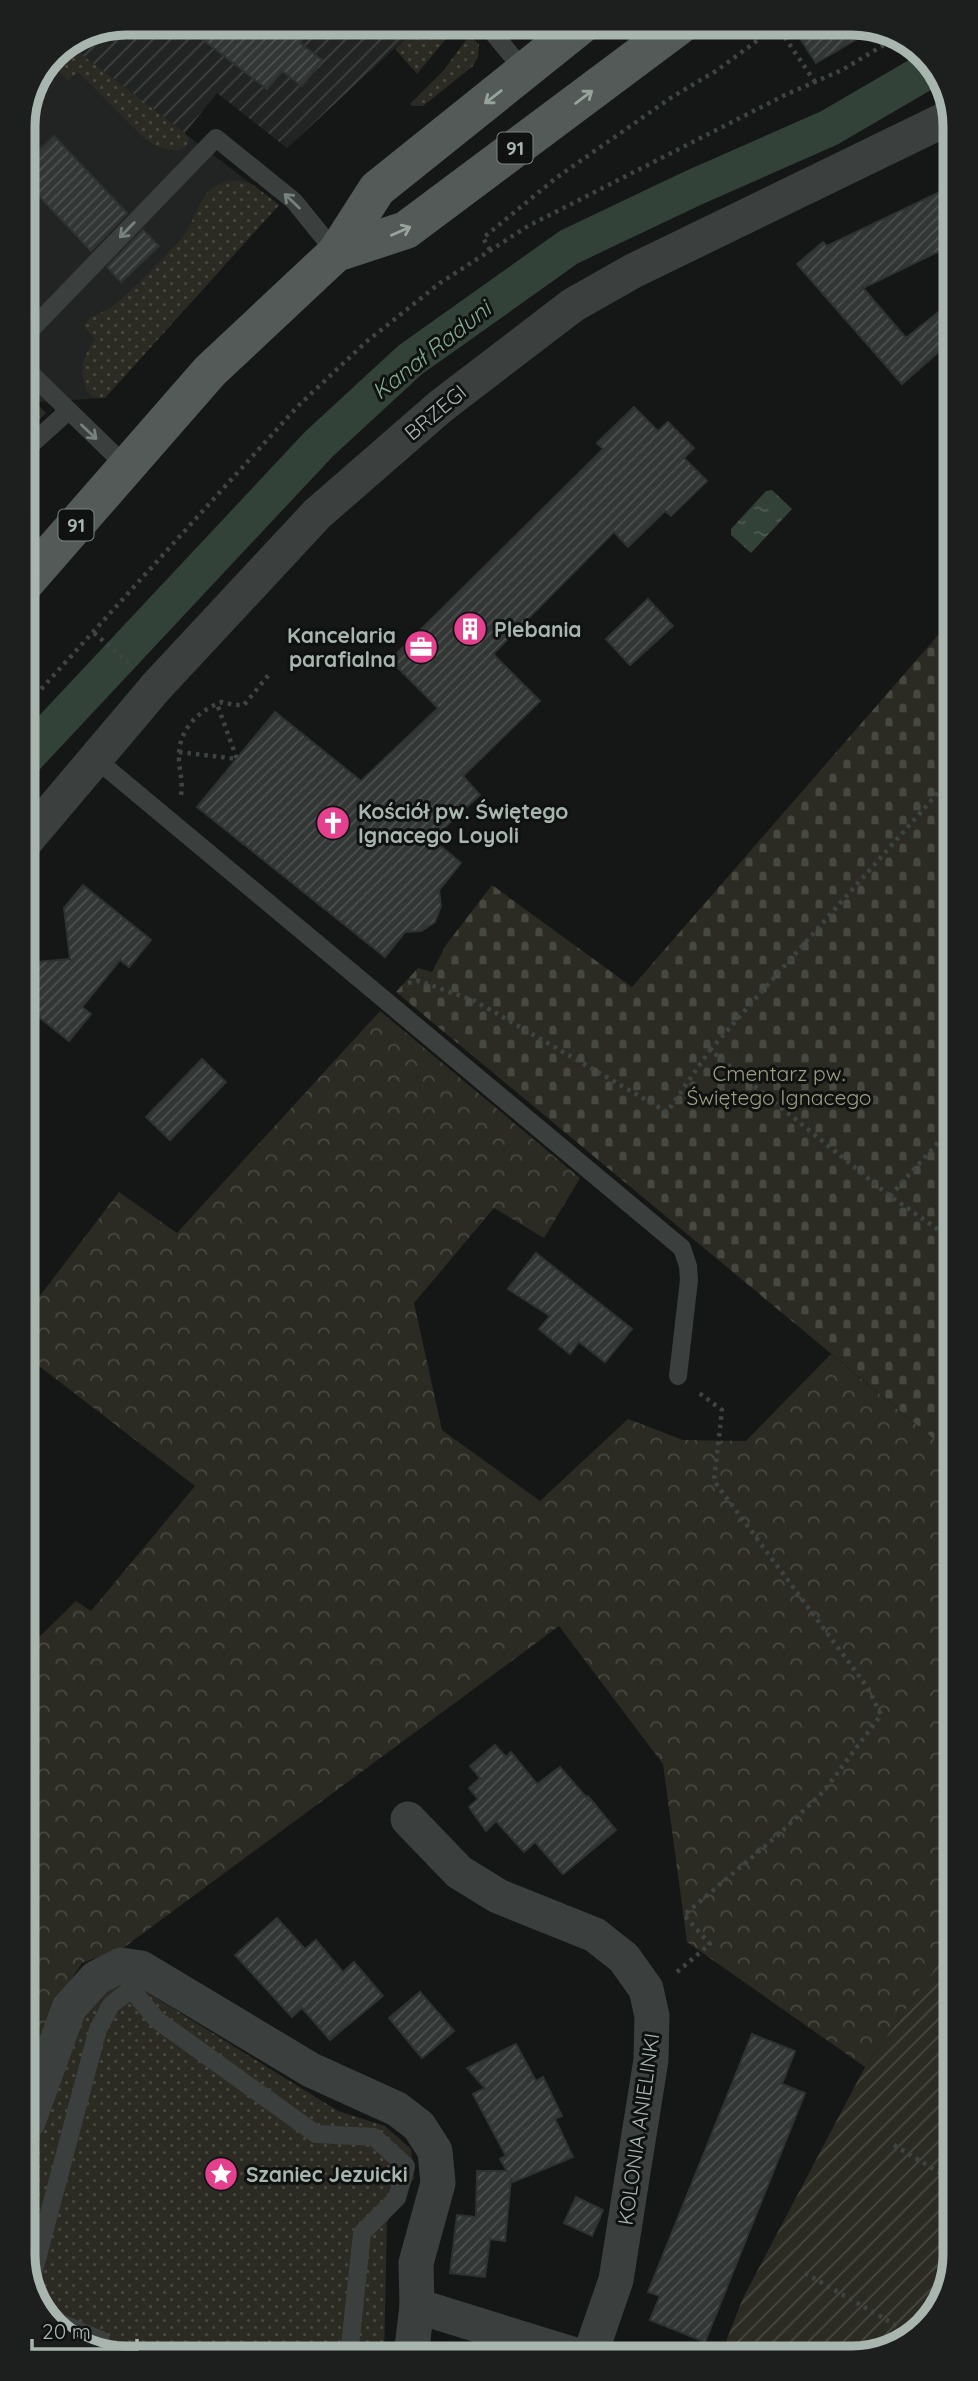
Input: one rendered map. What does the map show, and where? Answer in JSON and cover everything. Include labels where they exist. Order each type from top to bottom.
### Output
[{"type":"main road","name":"91","points":[[35,572],[210,371],[336,253],[377,189],[570,35]]},
{"type":"main road","name":"91","points":[[336,253],[406,230],[666,35]]},
{"type":"street","name":"BRZEGI","points":[[35,830],[156,687],[317,514],[441,405],[573,305],[633,271],[943,121]]},
{"type":"street","name":"KOLONIA ANIELINKI","points":[[408,1819],[459,1872],[498,1896],[595,1935],[624,1958],[646,1989],[652,2016],[651,2060],[617,2280],[593,2346]]},
{"type":"street","points":[[35,2103],[69,2008],[96,1978],[121,1965],[141,1968],[311,2070],[397,2109],[419,2126],[435,2151],[438,2183],[416,2263],[417,2306],[412,2346]]},
{"type":"street","points":[[417,2306],[547,2346]]},
{"type":"lane","points":[[495,35],[525,72]]},
{"type":"lane","points":[[35,325],[209,133],[294,201],[336,253]]},
{"type":"lane","points":[[35,378],[127,467]]},
{"type":"lane","points":[[35,441],[67,411]]},
{"type":"lane","points":[[96,759],[682,1248],[689,1280],[678,1376]]},
{"type":"lane","points":[[36,2263],[98,2029],[111,2005],[131,1989],[157,2021],[316,2134],[374,2137],[407,2166],[397,2198],[362,2233],[350,2346]]},
{"type":"lane","points":[[72,2328],[101,2340]]},
{"type":"path","points":[[490,250],[483,238],[555,178],[672,97],[716,71],[762,35]]},
{"type":"path","points":[[783,35],[815,82]]},
{"type":"path","points":[[35,696],[298,406],[366,342],[440,283],[528,226],[785,95],[842,70],[888,42]]},
{"type":"path","points":[[94,632],[137,671]]},
{"type":"path","points":[[166,819],[180,801],[182,793],[179,752],[181,740],[192,720],[201,712],[222,702],[244,705],[271,672]]},
{"type":"path","points":[[179,752],[237,759],[217,704]]},
{"type":"path","points":[[378,995],[398,984],[419,981],[475,1001],[667,1112],[710,1050],[943,787]]},
{"type":"path","points":[[710,1050],[890,1196],[943,1233]]},
{"type":"path","points":[[890,1196],[943,1138]]},
{"type":"path","points":[[646,1989],[666,1981],[710,1944],[684,1915],[778,1835],[823,1792],[881,1715],[868,1688],[714,1481],[722,1410],[678,1376]]},
{"type":"path","points":[[894,2146],[943,2175]]},
{"type":"path","points":[[805,2273],[904,2330]]},
{"type":"shaded area","points":[[126,35],[409,35],[287,148],[217,93],[185,133],[75,50],[108,37]]},
{"type":"shaded area","points":[[75,50],[279,205],[105,398],[35,402],[35,120],[42,91],[50,75]]},
{"type":"green space","points":[[410,35],[449,35],[417,74],[395,49]]},
{"type":"green space","points":[[469,36],[479,44],[478,57],[473,66],[423,106],[412,106],[410,104],[443,71]]},
{"type":"green space","points":[[75,50],[185,133],[189,140],[185,148],[168,150],[154,144],[144,138],[78,72],[68,80],[56,68]]},
{"type":"green space","points":[[235,180],[252,184],[279,205],[105,398],[92,397],[82,375],[84,361],[95,339],[84,326],[91,318],[123,298],[180,240],[205,195],[222,183]]},
{"type":"green space","points":[[35,402],[46,413],[35,424]]},
{"type":"green space","name":"Cmentarz pw. Świętego Ignacego","points":[[943,629],[943,1447],[396,992],[418,968],[432,972],[446,945],[492,885],[632,987]]},
{"type":"green space","points":[[380,1011],[580,1178],[544,1238],[494,1208],[414,1303],[442,1430],[540,1501],[628,1419],[683,1440],[746,1441],[831,1354],[943,1447],[943,1957],[865,2067],[687,1942],[663,1764],[559,1626],[123,1948],[82,1963],[53,2007],[35,2052],[35,1641],[76,1601],[91,1611],[195,1486],[35,1363],[35,1302],[119,1192],[177,1233]]},
{"type":"green space","points":[[943,1957],[943,2255],[934,2295],[928,2306],[907,2327],[881,2341],[852,2346],[724,2346],[743,2298],[865,2067]]},
{"type":"green space","name":"Szaniec Jezuicki","points":[[134,1981],[153,1996],[338,2111],[385,2126],[411,2149],[414,2178],[387,2222],[384,2346],[120,2346],[102,2343],[80,2334],[50,2306],[36,2267],[35,2149],[79,2015],[108,1983]]},
{"type":"water","points":[[772,490],[792,509],[751,553],[731,535],[731,529],[766,491]]},
{"type":"building","points":[[197,35],[306,35],[300,43],[322,60],[302,86],[282,71],[267,89]]},
{"type":"building","points":[[798,35],[862,36],[816,63]]},
{"type":"building","points":[[54,136],[127,213],[91,251],[35,192],[35,154]]},
{"type":"building","points":[[943,190],[943,249],[863,288],[906,338],[943,309],[943,348],[902,384],[797,264],[823,242],[827,246]]},
{"type":"building","points":[[143,230],[159,246],[121,282],[107,267]]},
{"type":"building","points":[[634,407],[658,431],[668,422],[694,448],[684,458],[707,481],[671,516],[665,511],[628,547],[614,532],[493,654],[540,701],[463,776],[480,795],[432,839],[461,863],[439,890],[441,906],[435,922],[421,931],[405,932],[385,957],[197,807],[275,712],[361,781],[438,708],[390,660],[603,449],[597,443]]},
{"type":"building","points":[[648,599],[673,626],[630,665],[606,639]]},
{"type":"building","points":[[83,885],[151,940],[129,967],[120,960],[82,1007],[91,1014],[69,1041],[35,1014],[35,962],[70,959],[64,908]]},
{"type":"building","points":[[202,1059],[226,1082],[170,1140],[146,1117]]},
{"type":"building","points":[[536,1253],[632,1329],[605,1362],[579,1342],[570,1354],[539,1329],[550,1316],[508,1289]]},
{"type":"building","points":[[495,1745],[506,1757],[511,1752],[537,1784],[560,1767],[616,1830],[563,1874],[535,1842],[524,1852],[496,1821],[486,1831],[469,1807],[478,1799],[469,1788],[480,1778],[470,1766]]},
{"type":"building","points":[[277,1918],[305,1949],[316,1940],[343,1972],[354,1962],[383,1996],[330,2040],[302,2008],[292,2017],[235,1955]]},
{"type":"building","points":[[420,1992],[454,2031],[422,2058],[389,2018]]},
{"type":"building","points":[[752,2034],[795,2051],[782,2084],[805,2093],[705,2342],[650,2320],[660,2296],[648,2292]]},
{"type":"building","points":[[516,2044],[536,2081],[543,2077],[562,2116],[555,2119],[573,2157],[513,2182],[511,2179],[505,2241],[490,2239],[485,2277],[450,2273],[457,2215],[476,2217],[477,2171],[507,2171],[500,2159],[506,2156],[473,2094],[485,2088],[467,2068]]},
{"type":"building","points":[[576,2197],[603,2210],[592,2236],[564,2223]]},
{"type":"waterway","name":"Kanał Raduni","points":[[35,747],[319,444],[410,360],[569,247],[829,128],[925,72]]},
{"type":"place","name":"Plebania","points":[[470,629]]},
{"type":"place","name":"Kancelaria parafialna","points":[[421,647]]},
{"type":"place","name":"Kościół pw. Świętego Ignacego Loyoli","points":[[333,823]]},
{"type":"place","name":"Szaniec Jezuicki","points":[[221,2174]]}]
